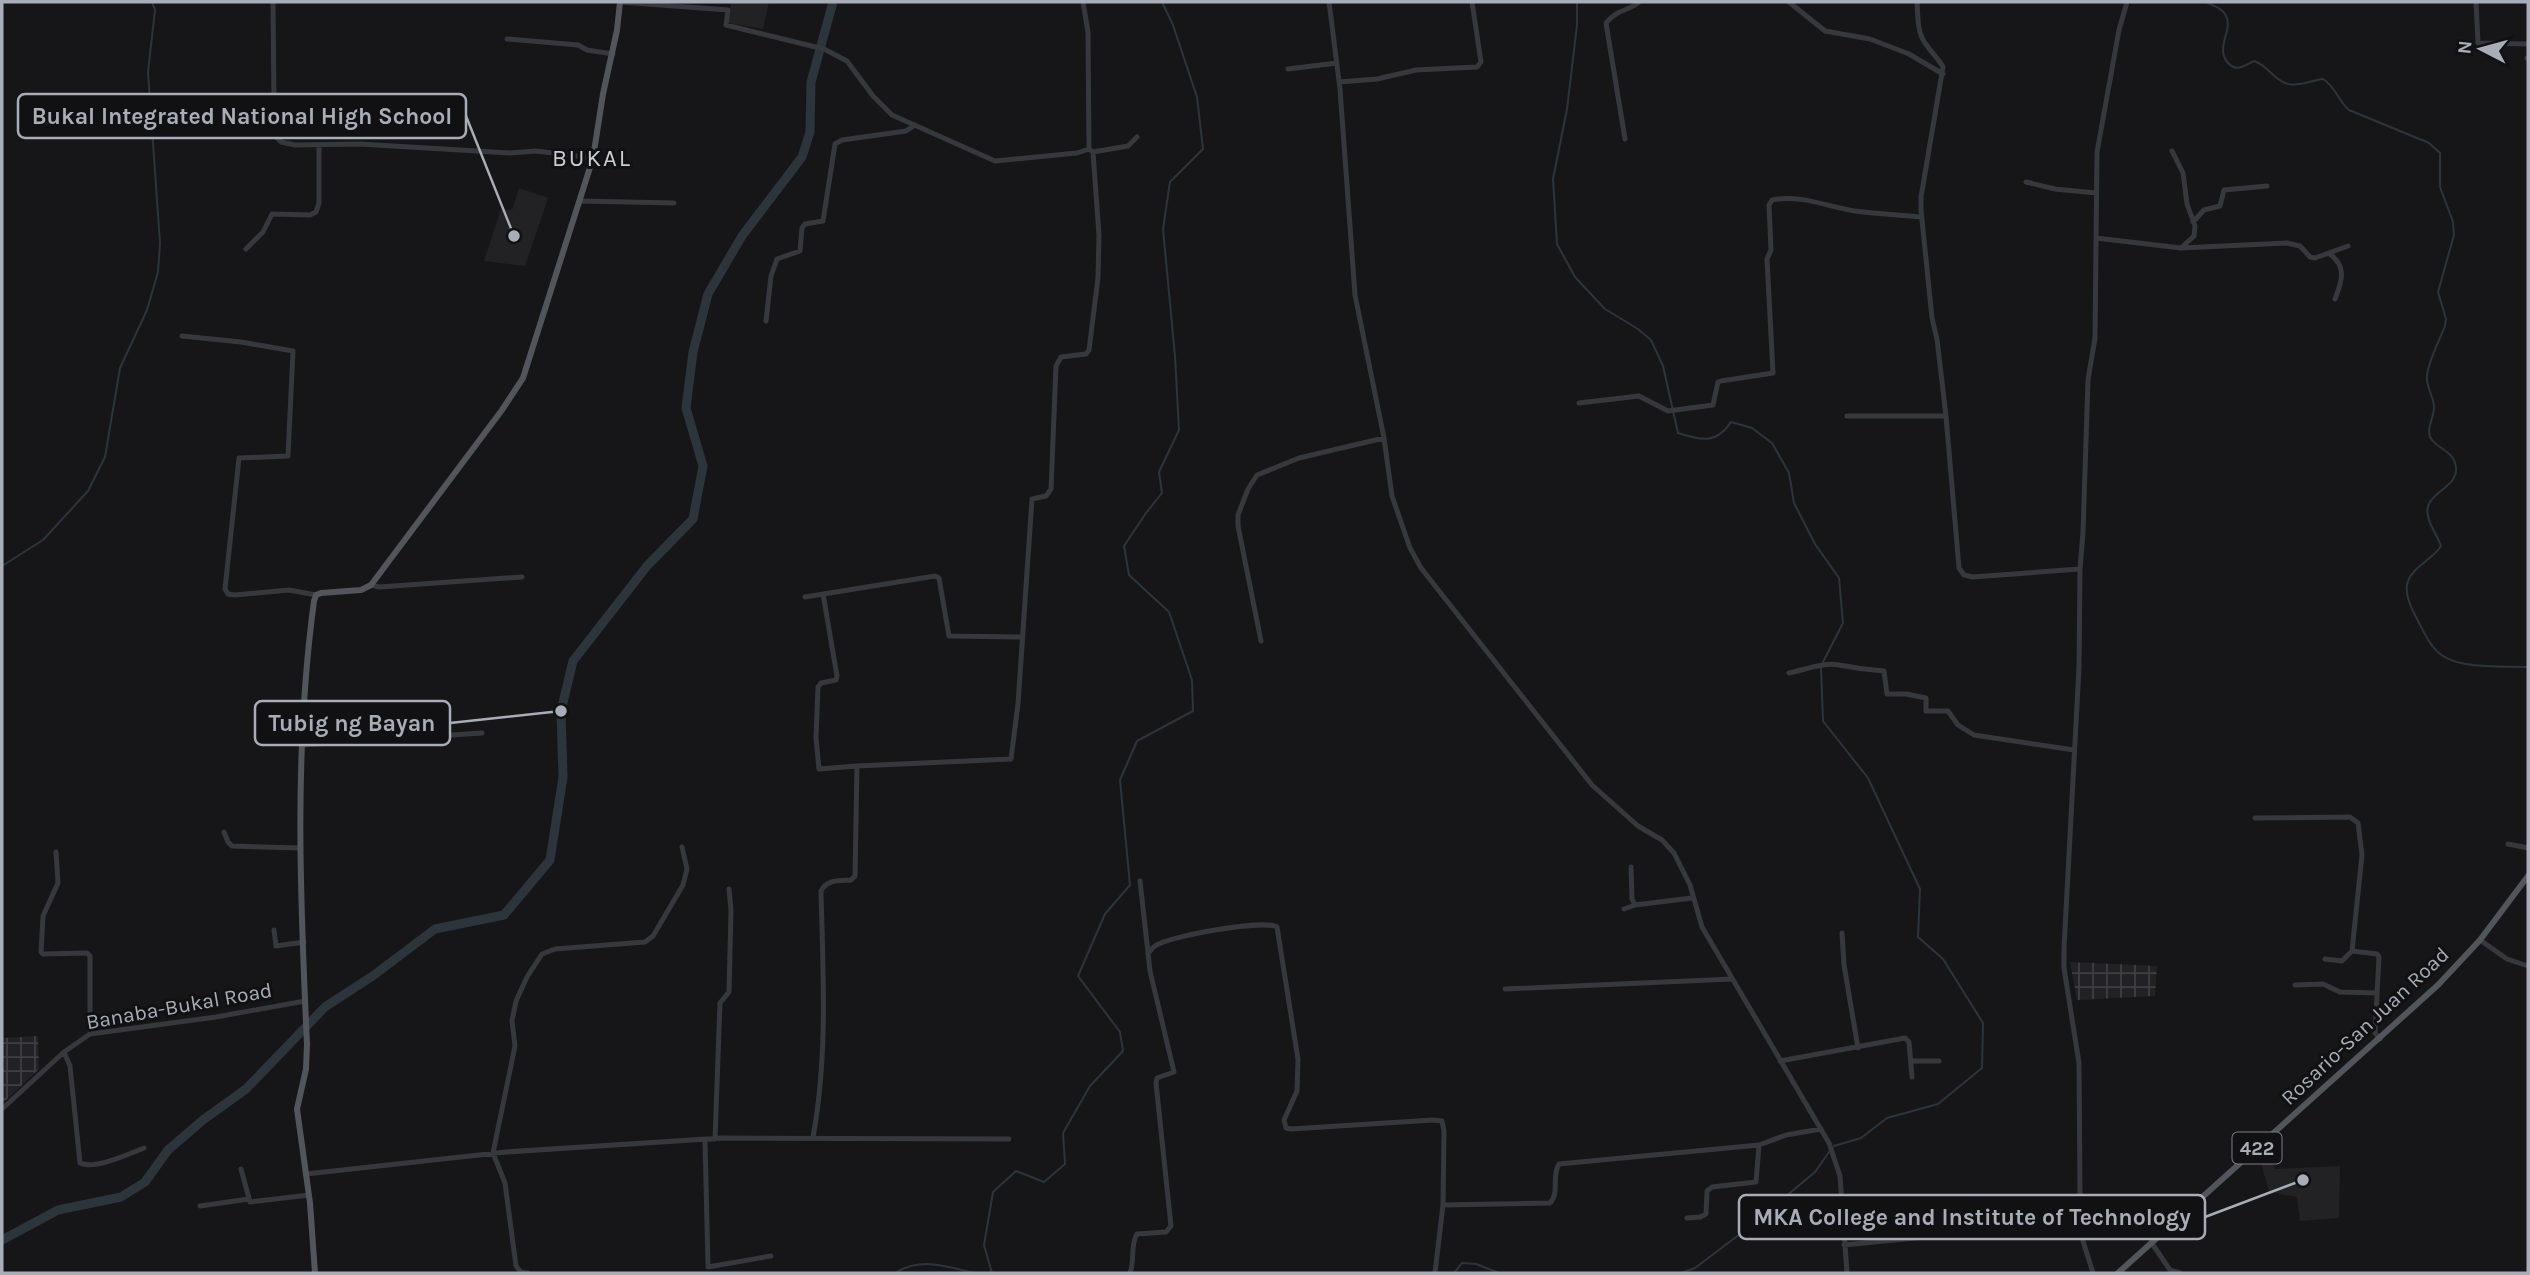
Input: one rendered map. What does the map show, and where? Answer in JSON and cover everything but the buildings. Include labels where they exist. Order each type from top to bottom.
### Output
[{"type":"main road","points":[[315,1273],[309,1195],[297,1109],[306,1069],[300,848],[303,692],[316,595],[360,590],[371,585],[502,410],[523,377],[593,158],[620,2]]},
{"type":"main road","name":"Rosario-San Juan Road","points":[[2118,1273],[2438,985],[2480,940],[2528,876]]},
{"type":"street","points":[[272,2],[274,104],[271,127],[281,142],[319,146],[360,144],[510,153],[536,150],[593,158]]},
{"type":"street","points":[[620,2],[728,9],[726,25],[824,48],[847,61],[873,96],[892,115],[995,161],[1128,146],[1137,137]]},
{"type":"street","points":[[823,594],[837,676],[836,680],[821,683],[818,687],[816,738],[819,769],[1011,760],[1032,499],[1046,496],[1051,489],[1057,360],[1061,357],[1086,355],[1089,350],[1098,278],[1099,235],[1091,150],[1088,32],[1083,2]]},
{"type":"street","points":[[1329,2],[1339,82],[1353,284],[1384,438],[1392,496],[1409,548],[1421,568],[1592,785],[1674,853],[1690,886],[1702,928],[1829,1143],[1840,1176],[1847,1273]]},
{"type":"street","points":[[1339,82],[1377,79],[1416,70],[1477,67],[1481,62],[1472,2]]},
{"type":"street","points":[[1625,139],[1606,23],[1619,10],[1639,2]]},
{"type":"street","points":[[1789,2],[1825,31],[1870,39],[1909,54],[1944,74]]},
{"type":"street","points":[[1917,2],[1920,33],[1924,42],[1937,56],[1944,74],[1921,197],[1932,318],[1938,342],[1946,416],[1959,568],[1964,575],[1973,577],[2080,569]]},
{"type":"street","points":[[2093,1273],[2084,1241],[2080,1192],[2079,1063],[2064,968],[2079,668],[2088,380],[2095,338],[2096,194],[2101,129],[2119,30],[2127,2]]},
{"type":"street","points":[[2476,2],[2478,43],[2528,44]]},
{"type":"street","points":[[506,39],[578,45],[587,50],[612,54]]},
{"type":"street","points":[[1288,69],[1337,63]]},
{"type":"street","points":[[766,321],[771,276],[777,259],[800,251],[802,228],[805,224],[823,221],[835,144],[842,140],[906,131],[915,125]]},
{"type":"street","points":[[246,249],[263,232],[272,214],[310,215],[316,212],[319,204],[319,146]]},
{"type":"street","points":[[2172,151],[2183,173],[2184,192],[2193,222],[2194,236],[2181,248]]},
{"type":"street","points":[[2026,182],[2055,190],[2096,194]]},
{"type":"street","points":[[2193,222],[2204,210],[2220,206],[2224,190],[2267,186]]},
{"type":"street","points":[[1579,403],[1639,396],[1668,411],[1713,405],[1718,382],[1721,380],[1773,373],[1767,259],[1771,250],[1769,205],[1772,200],[1821,202],[1858,212],[1922,217]]},
{"type":"street","points":[[580,201],[674,203]]},
{"type":"street","points":[[2096,238],[2181,248],[2287,243],[2300,246],[2310,257],[2315,258],[2348,246]]},
{"type":"street","points":[[2330,254],[2339,261],[2343,278],[2335,299]]},
{"type":"street","points":[[183,336],[293,351],[288,456],[239,458],[225,589],[228,594],[235,595],[289,590],[316,595]]},
{"type":"street","points":[[1847,416],[1946,416]]},
{"type":"street","points":[[1261,641],[1238,526],[1238,515],[1248,489],[1257,475],[1299,458],[1384,438]]},
{"type":"street","points":[[371,585],[379,587],[523,576]]},
{"type":"street","points":[[805,597],[935,576],[939,578],[949,636],[1023,637]]},
{"type":"street","points":[[1789,673],[1839,665],[1884,671],[1886,694],[1919,695],[1926,698],[1926,711],[1948,711],[1958,725],[1974,734],[2074,750]]},
{"type":"street","points":[[302,745],[482,733]]},
{"type":"street","points":[[813,1138],[820,1101],[824,1003],[821,891],[824,884],[852,880],[855,876],[857,766]]},
{"type":"street","points":[[2255,818],[2350,817],[2358,823],[2362,855],[2352,951],[2342,961],[2325,960]]},
{"type":"street","points":[[224,832],[232,846],[300,848]]},
{"type":"street","points":[[2508,844],[2528,848]]},
{"type":"street","points":[[528,1273],[521,1272],[516,1266],[505,1183],[493,1153],[515,1046],[512,1021],[516,1001],[542,954],[555,949],[645,942],[653,936],[683,885],[687,869],[682,847]]},
{"type":"street","points":[[56,852],[58,883],[43,916],[41,952],[87,953],[90,956],[90,1034]]},
{"type":"street","points":[[1631,867],[1632,899],[1635,905]]},
{"type":"street","points":[[1130,1273],[1134,1238],[1137,1234],[1166,1232],[1171,1226],[1156,1083],[1157,1078],[1174,1072],[1148,954],[1140,881]]},
{"type":"street","points":[[715,1139],[720,1003],[729,992],[729,889]]},
{"type":"street","points":[[1624,909],[1635,905],[1692,898]]},
{"type":"street","points":[[1148,954],[1153,946],[1170,939],[1266,923],[1277,926],[1298,1059],[1297,1091],[1284,1120],[1286,1128],[1433,1119],[1442,1121],[1443,1205],[1435,1273]]},
{"type":"street","points":[[274,930],[276,946],[304,942]]},
{"type":"street","points":[[1842,933],[1844,965],[1858,1048]]},
{"type":"street","points":[[2480,940],[2507,960],[2528,966]]},
{"type":"street","points":[[2352,951],[2377,954],[2379,957],[2375,1033],[2380,1039]]},
{"type":"street","points":[[1505,989],[1732,979]]},
{"type":"street","points":[[2295,985],[2323,984],[2340,992],[2377,993]]},
{"type":"street","name":"Banaba-Bukal Road","points":[[2,1109],[64,1052],[90,1034],[216,1017],[305,1001]]},
{"type":"street","points":[[1780,1061],[1905,1038],[1909,1042],[1912,1077]]},
{"type":"street","points":[[64,1052],[70,1066],[80,1163],[85,1165],[114,1159],[144,1148]]},
{"type":"street","points":[[1911,1061],[1939,1061]]},
{"type":"street","points":[[1443,1205],[1550,1203],[1555,1196],[1556,1167],[1564,1163],[1759,1145],[1786,1135],[1821,1129]]},
{"type":"street","points":[[306,1174],[493,1153],[715,1139],[1009,1139]]},
{"type":"street","points":[[705,1140],[708,1268],[771,1256]]},
{"type":"street","points":[[1687,1218],[1700,1217],[1706,1213],[1707,1191],[1712,1187],[1756,1182],[1759,1145]]},
{"type":"street","points":[[241,1169],[249,1199],[253,1203],[309,1195]]},
{"type":"street","points":[[200,1206],[249,1199]]},
{"type":"street","points":[[1844,1245],[1965,1233]]},
{"type":"street","points":[[2151,1242],[2169,1270],[2180,1273]]},
{"type":"shaded area","points":[[719,2],[769,2],[763,29],[728,23],[731,4]]},
{"type":"shaded area","points":[[519,188],[548,198],[525,266],[484,261],[501,209],[512,210]]},
{"type":"shaded area","points":[[2070,962],[2157,966],[2155,996],[2077,1000]]},
{"type":"shaded area","points":[[38,1036],[39,1069],[2,1104],[2,1038]]},
{"type":"shaded area","points":[[2269,1149],[2275,1169],[2340,1166],[2339,1218],[2300,1221],[2297,1197],[2269,1192],[2259,1156]]},
{"type":"waterway","points":[[2,566],[43,540],[88,491],[105,457],[120,368],[147,310],[158,272],[160,243],[148,72],[155,10],[152,2]]},
{"type":"waterway","points":[[2,1240],[58,1210],[121,1197],[145,1182],[168,1150],[246,1089],[325,1007],[374,975],[435,929],[504,915],[550,860],[563,777],[561,711],[573,661],[647,566],[693,519],[703,466],[686,408],[693,352],[708,294],[742,236],[802,157],[810,132],[811,82],[833,2]]},
{"type":"waterway","points":[[992,1273],[984,1245],[993,1192],[1016,1171],[1044,1182],[1065,1164],[1063,1133],[1090,1086],[1123,1051],[1120,1032],[1078,976],[1105,914],[1130,885],[1120,780],[1137,741],[1193,711],[1192,680],[1169,612],[1129,575],[1124,546],[1162,493],[1159,472],[1179,430],[1163,229],[1170,182],[1203,149],[1197,97],[1173,25],[1162,2]]},
{"type":"waterway","points":[[1577,2],[1577,25],[1567,109],[1553,179],[1557,244],[1575,277],[1605,309],[1651,340],[1663,366],[1678,433],[1707,439],[1719,434],[1731,422],[1752,428],[1772,443],[1789,473],[1794,503],[1815,544],[1839,578],[1843,623],[1823,662]]},
{"type":"waterway","points":[[2206,2],[2225,14],[2228,26],[2223,51],[2231,66],[2241,67],[2254,61],[2279,80],[2293,85],[2323,79],[2349,110],[2429,143],[2440,153],[2440,187],[2453,222],[2454,235],[2438,292],[2446,319],[2428,372],[2427,381],[2434,405],[2429,433],[2432,440],[2453,458],[2456,468],[2452,481],[2435,496],[2428,508],[2429,520],[2441,546],[2411,576],[2407,595],[2427,638],[2443,656],[2472,665],[2528,667]]},
{"type":"waterway","points":[[1821,667],[1823,721],[1868,778],[1920,889],[1918,937],[1943,959],[1983,1023],[1982,1068],[1938,1104],[1887,1118],[1861,1138],[1834,1146]]},
{"type":"waterway","points":[[1681,1273],[1695,1268],[1748,1228],[1815,1172],[1829,1152]]},
{"type":"waterway","points":[[1454,1273],[1462,1263],[1476,1264],[1499,1273]]},
{"type":"waterway","points":[[895,1273],[924,1264],[974,1273]]},
{"type":"place","name":"Bukal Integrated National High School","points":[[514,236]]},
{"type":"place","name":"Tubig ng Bayan","points":[[561,711]]},
{"type":"place","name":"MKA College and Institute of Technology","points":[[2303,1180]]},
{"type":"district","name":"BUKAL","points":[[592,158]]}]
